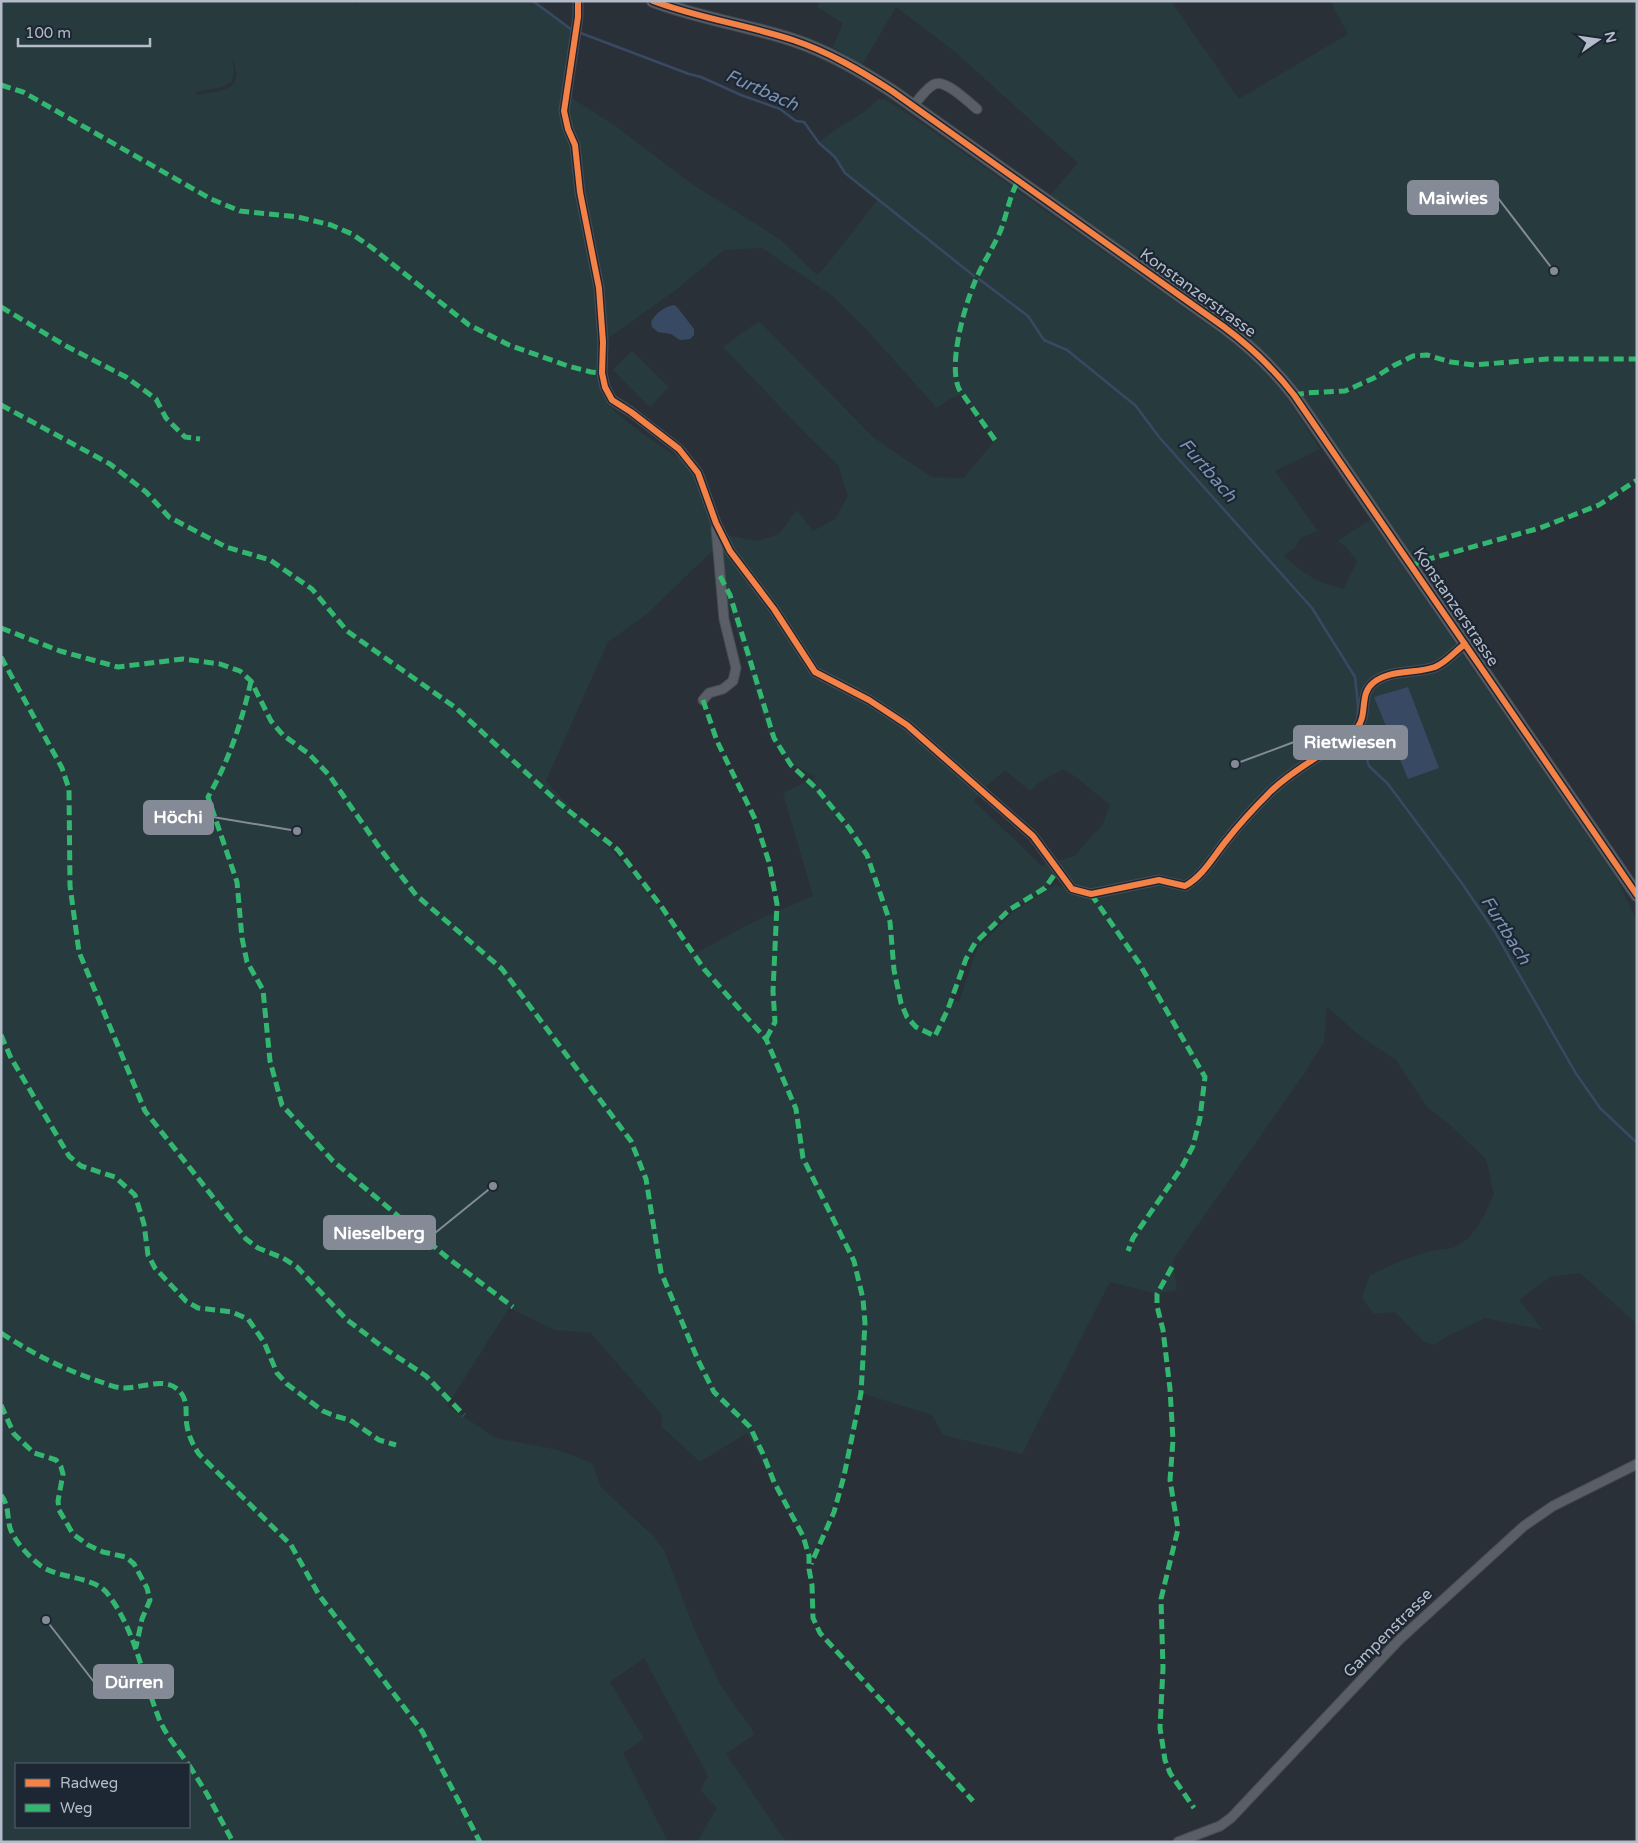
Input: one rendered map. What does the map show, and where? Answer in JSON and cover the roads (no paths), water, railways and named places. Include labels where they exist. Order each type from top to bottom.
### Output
[{"type":"main road","name":"Konstanzerstrasse","points":[[652,1],[808,45],[845,62],[892,91],[1224,327],[1260,358],[1294,395],[1637,895]]},
{"type":"street","points":[[578,1],[578,17],[564,111],[568,129],[576,146],[580,192],[599,288],[602,373],[605,387],[612,400],[679,449],[698,473],[716,523],[730,551],[774,609],[815,672],[869,700],[907,725],[1032,836],[1072,889],[1091,894],[1158,880],[1185,886],[1197,879],[1244,818],[1271,791],[1286,777],[1347,738],[1358,728],[1364,714],[1366,693],[1371,684],[1385,677],[1439,665],[1464,644]]},
{"type":"street","points":[[913,106],[933,85],[943,84],[977,109]]},
{"type":"street","points":[[703,700],[709,693],[723,689],[733,681],[736,668],[724,620],[716,523]]},
{"type":"street","name":"Gampenstrasse","points":[[1178,1842],[1220,1826],[1231,1818],[1399,1640],[1524,1526],[1553,1506],[1637,1464]]},
{"type":"water","points":[[674,305],[694,329],[694,335],[690,339],[680,340],[671,334],[658,332],[652,327],[651,322],[658,313]]},
{"type":"water","points":[[1408,687],[1439,768],[1408,779],[1374,697]]},
{"type":"waterway","name":"Furtbach","points":[[533,1],[572,30]]},
{"type":"waterway","name":"Furtbach","points":[[578,32],[701,77],[741,95],[780,109],[796,121],[804,122],[819,143],[835,157],[845,173],[974,276]]},
{"type":"waterway","name":"Furtbach","points":[[979,279],[1028,316],[1044,340],[1067,350],[1136,406],[1159,437],[1312,608],[1355,677],[1358,705],[1357,722]]},
{"type":"waterway","name":"Furtbach","points":[[1359,734],[1369,766],[1388,784],[1461,882],[1495,932],[1575,1072],[1600,1108],[1635,1141]]},
{"type":"place","name":"Maiwies","points":[[1554,271]]},
{"type":"place","name":"Rietwiesen","points":[[1235,764]]},
{"type":"place","name":"Höchi","points":[[297,831]]},
{"type":"place","name":"Nieselberg","points":[[493,1186]]},
{"type":"place","name":"Dürren","points":[[46,1620]]}]
